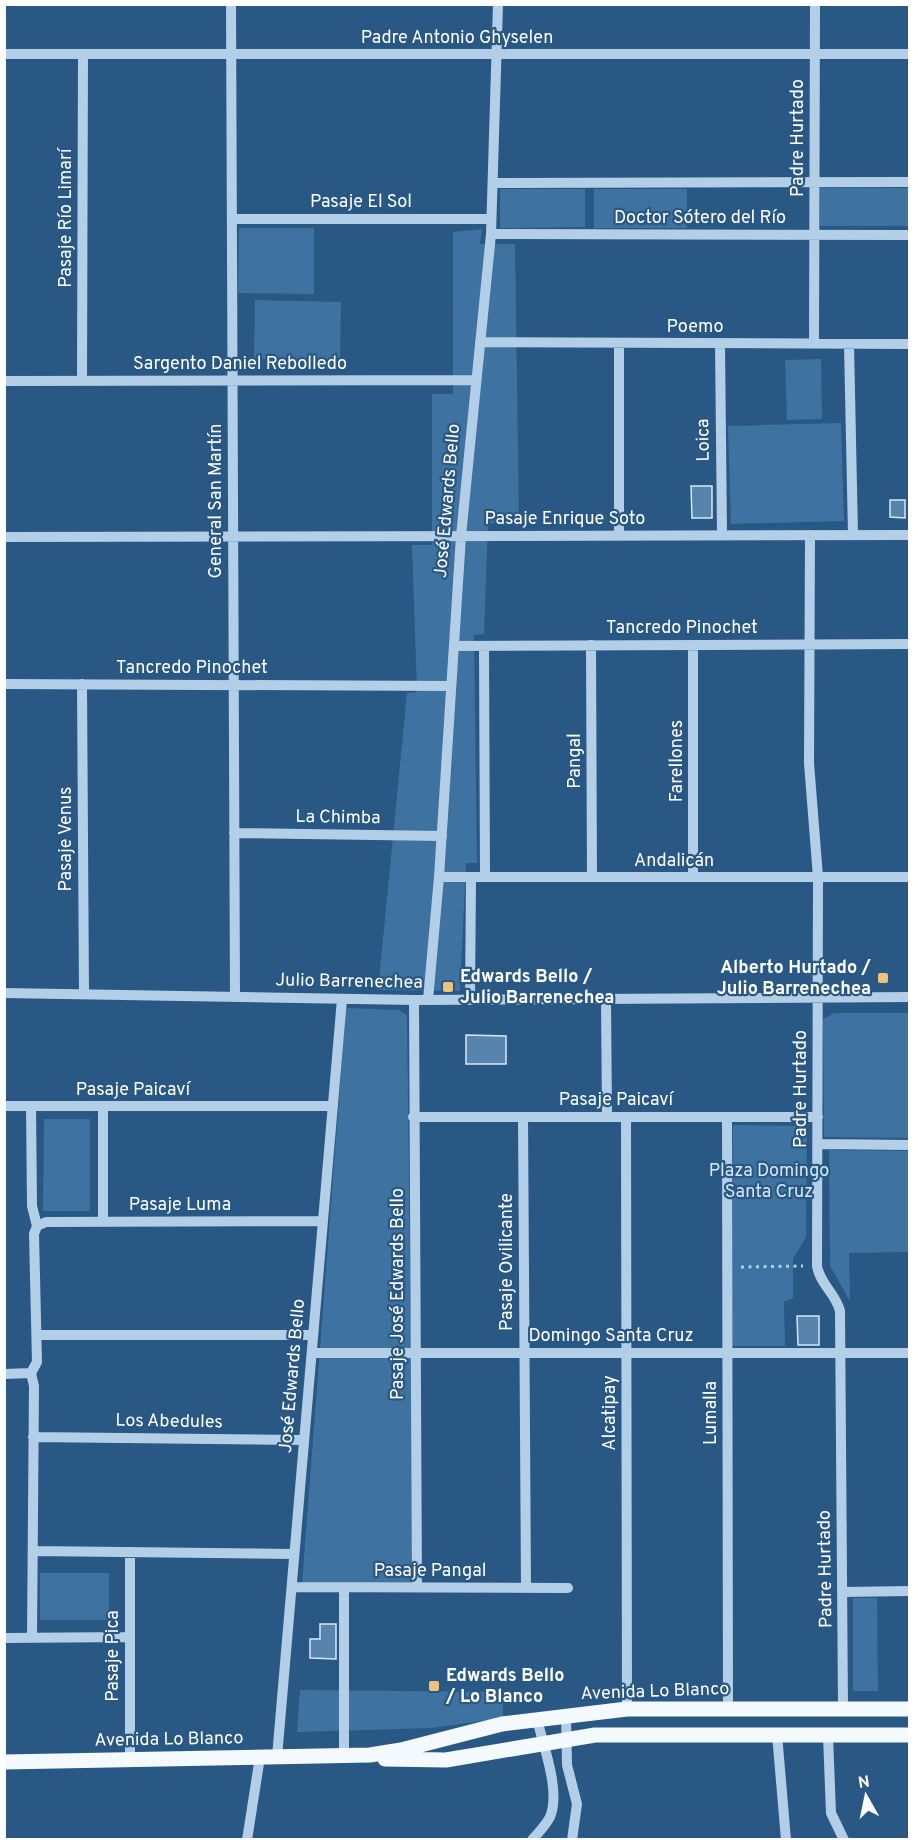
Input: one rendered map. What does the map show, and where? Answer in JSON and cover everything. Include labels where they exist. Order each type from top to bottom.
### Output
[{"type":"main road","name":"Avenida Lo Blanco","points":[[4,1762],[370,1755],[502,1724],[566,1714],[627,1709],[909,1709]]},
{"type":"main road","name":"Avenida Lo Blanco","points":[[370,1755],[392,1760],[446,1760],[595,1735],[909,1735]]},
{"type":"street","name":"General San Martín","points":[[231,4],[235,996]]},
{"type":"street","name":"José Edwards Bello","points":[[428,1000],[442,836],[461,536],[490,234],[498,4]]},
{"type":"street","name":"Padre Hurtado","points":[[814,344],[815,4]]},
{"type":"street","name":"Padre Antonio Ghyselen","points":[[4,54],[909,54]]},
{"type":"street","name":"Pasaje Río Limarí","points":[[82,381],[83,54]]},
{"type":"street","name":"Doctor Sótero del Río","points":[[493,183],[909,182]]},
{"type":"street","name":"Pasaje El Sol","points":[[232,219],[491,219]]},
{"type":"street","name":"Doctor Sótero del Río","points":[[490,234],[909,235]]},
{"type":"street","name":"Poemo","points":[[480,342],[909,344]]},
{"type":"street","points":[[619,343],[619,536]]},
{"type":"street","name":"Loica","points":[[720,343],[722,535]]},
{"type":"street","points":[[849,344],[853,535]]},
{"type":"street","name":"Sargento Daniel Rebolledo","points":[[4,381],[476,380]]},
{"type":"street","name":"Padre Hurtado","points":[[810,535],[809,763],[818,877],[817,1266],[822,1281],[838,1305],[843,1708]]},
{"type":"street","name":"Pasaje Enrique Soto","points":[[4,537],[909,535]]},
{"type":"street","name":"Tancredo Pinochet","points":[[454,646],[909,644]]},
{"type":"street","name":"Pangal","points":[[591,645],[592,878]]},
{"type":"street","name":"Farellones","points":[[693,645],[693,878]]},
{"type":"street","points":[[484,646],[485,877]]},
{"type":"street","name":"Tancredo Pinochet","points":[[4,684],[451,686]]},
{"type":"street","name":"Pasaje Venus","points":[[82,684],[84,993]]},
{"type":"street","name":"La Chimba","points":[[234,833],[442,836]]},
{"type":"street","name":"Andalicán","points":[[439,877],[909,877]]},
{"type":"street","points":[[470,1000],[471,878]]},
{"type":"street","name":"Julio Barrenechea","points":[[4,993],[414,1000],[909,997]]},
{"type":"street","points":[[606,998],[607,1117]]},
{"type":"street","name":"José Edwards Bello","points":[[278,1757],[342,999]]},
{"type":"street","name":"Pasaje José Edwards Bello","points":[[414,1000],[417,1587]]},
{"type":"street","name":"Pasaje Paicaví","points":[[4,1106],[333,1106]]},
{"type":"street","points":[[4,1374],[31,1373],[36,1367],[34,1234],[37,1226],[32,1206],[31,1106]]},
{"type":"street","points":[[103,1106],[103,1222]]},
{"type":"street","name":"Pasaje Paicaví","points":[[413,1117],[818,1117]]},
{"type":"street","name":"Pasaje Ovilicante","points":[[523,1117],[526,1588]]},
{"type":"street","name":"Alcatipay","points":[[626,1117],[627,1709]]},
{"type":"street","name":"Lumalla","points":[[727,1117],[728,1709]]},
{"type":"street","points":[[818,1144],[909,1145]]},
{"type":"street","name":"Pasaje Luma","points":[[37,1226],[46,1222],[323,1221]]},
{"type":"street","points":[[36,1335],[313,1335]]},
{"type":"street","name":"Domingo Santa Cruz","points":[[312,1353],[909,1353]]},
{"type":"street","points":[[31,1373],[34,1382],[32,1638]]},
{"type":"street","name":"Los Abedules","points":[[33,1437],[304,1440]]},
{"type":"street","points":[[33,1551],[294,1554]]},
{"type":"street","name":"Pasaje Pica","points":[[130,1552],[130,1761]]},
{"type":"street","name":"Pasaje Pangal","points":[[292,1587],[568,1588]]},
{"type":"street","points":[[344,1588],[344,1756]]},
{"type":"street","points":[[843,1592],[909,1591]]},
{"type":"street","points":[[4,1638],[130,1637]]},
{"type":"street","points":[[566,1714],[567,1765],[577,1804],[572,1839]]},
{"type":"street","points":[[532,1839],[549,1819],[553,1804],[550,1771],[537,1719]]},
{"type":"street","points":[[777,1734],[786,1839]]},
{"type":"street","points":[[828,1736],[831,1813],[844,1839]]},
{"type":"street","points":[[247,1839],[260,1757]]},
{"type":"path","points":[[727,1267],[817,1266]]},
{"type":"green space","points":[[820,188],[909,188],[909,226],[820,226]]},
{"type":"green space","points":[[500,189],[585,189],[585,227],[500,228]]},
{"type":"green space","points":[[594,189],[687,189],[687,228],[594,228]]},
{"type":"green space","points":[[239,228],[314,228],[314,294],[238,293]]},
{"type":"green space","points":[[482,229],[480,244],[515,244],[519,523],[488,523],[484,634],[474,635],[477,863],[466,863],[460,991],[378,990],[407,693],[417,692],[412,545],[432,545],[432,394],[453,394],[453,232]]},
{"type":"green space","points":[[255,300],[341,302],[340,360],[254,359]]},
{"type":"green space","points":[[821,359],[822,419],[787,420],[785,360]]},
{"type":"green space","points":[[841,423],[844,521],[731,524],[728,426]]},
{"type":"green space","points":[[346,1008],[399,1010],[407,1015],[414,1583],[302,1584]]},
{"type":"green space","points":[[834,1013],[909,1013],[909,1138],[824,1137],[823,1019]]},
{"type":"green space","points":[[44,1119],[90,1119],[90,1211],[43,1211]]},
{"type":"green space","name":"Plaza Domingo Santa Cruz","points":[[733,1125],[807,1126],[806,1237],[793,1259],[793,1298],[784,1302],[785,1346],[731,1346]]},
{"type":"green space","points":[[829,1150],[909,1151],[909,1252],[849,1253],[850,1301],[830,1266]]},
{"type":"green space","points":[[40,1573],[109,1573],[109,1620],[40,1620]]},
{"type":"green space","points":[[853,1598],[877,1598],[878,1691],[853,1691]]},
{"type":"green space","points":[[300,1690],[503,1692],[503,1718],[432,1728],[297,1732]]},
{"type":"building","points":[[691,486],[712,486],[712,518],[692,518]]},
{"type":"building","points":[[890,500],[905,500],[905,518],[890,517]]},
{"type":"building","points":[[466,1035],[506,1036],[506,1064],[466,1064]]},
{"type":"building","points":[[797,1316],[819,1316],[819,1345],[798,1345]]},
{"type":"building","points":[[320,1624],[336,1624],[336,1659],[310,1658],[310,1639],[320,1639]]},
{"type":"place","name":"Alberto Hurtado / Julio Barrenechea","points":[[883,978]]},
{"type":"place","name":"Edwards Bello / Julio Barrenechea","points":[[448,987]]},
{"type":"place","name":"Edwards Bello / Lo Blanco","points":[[434,1686]]}]
